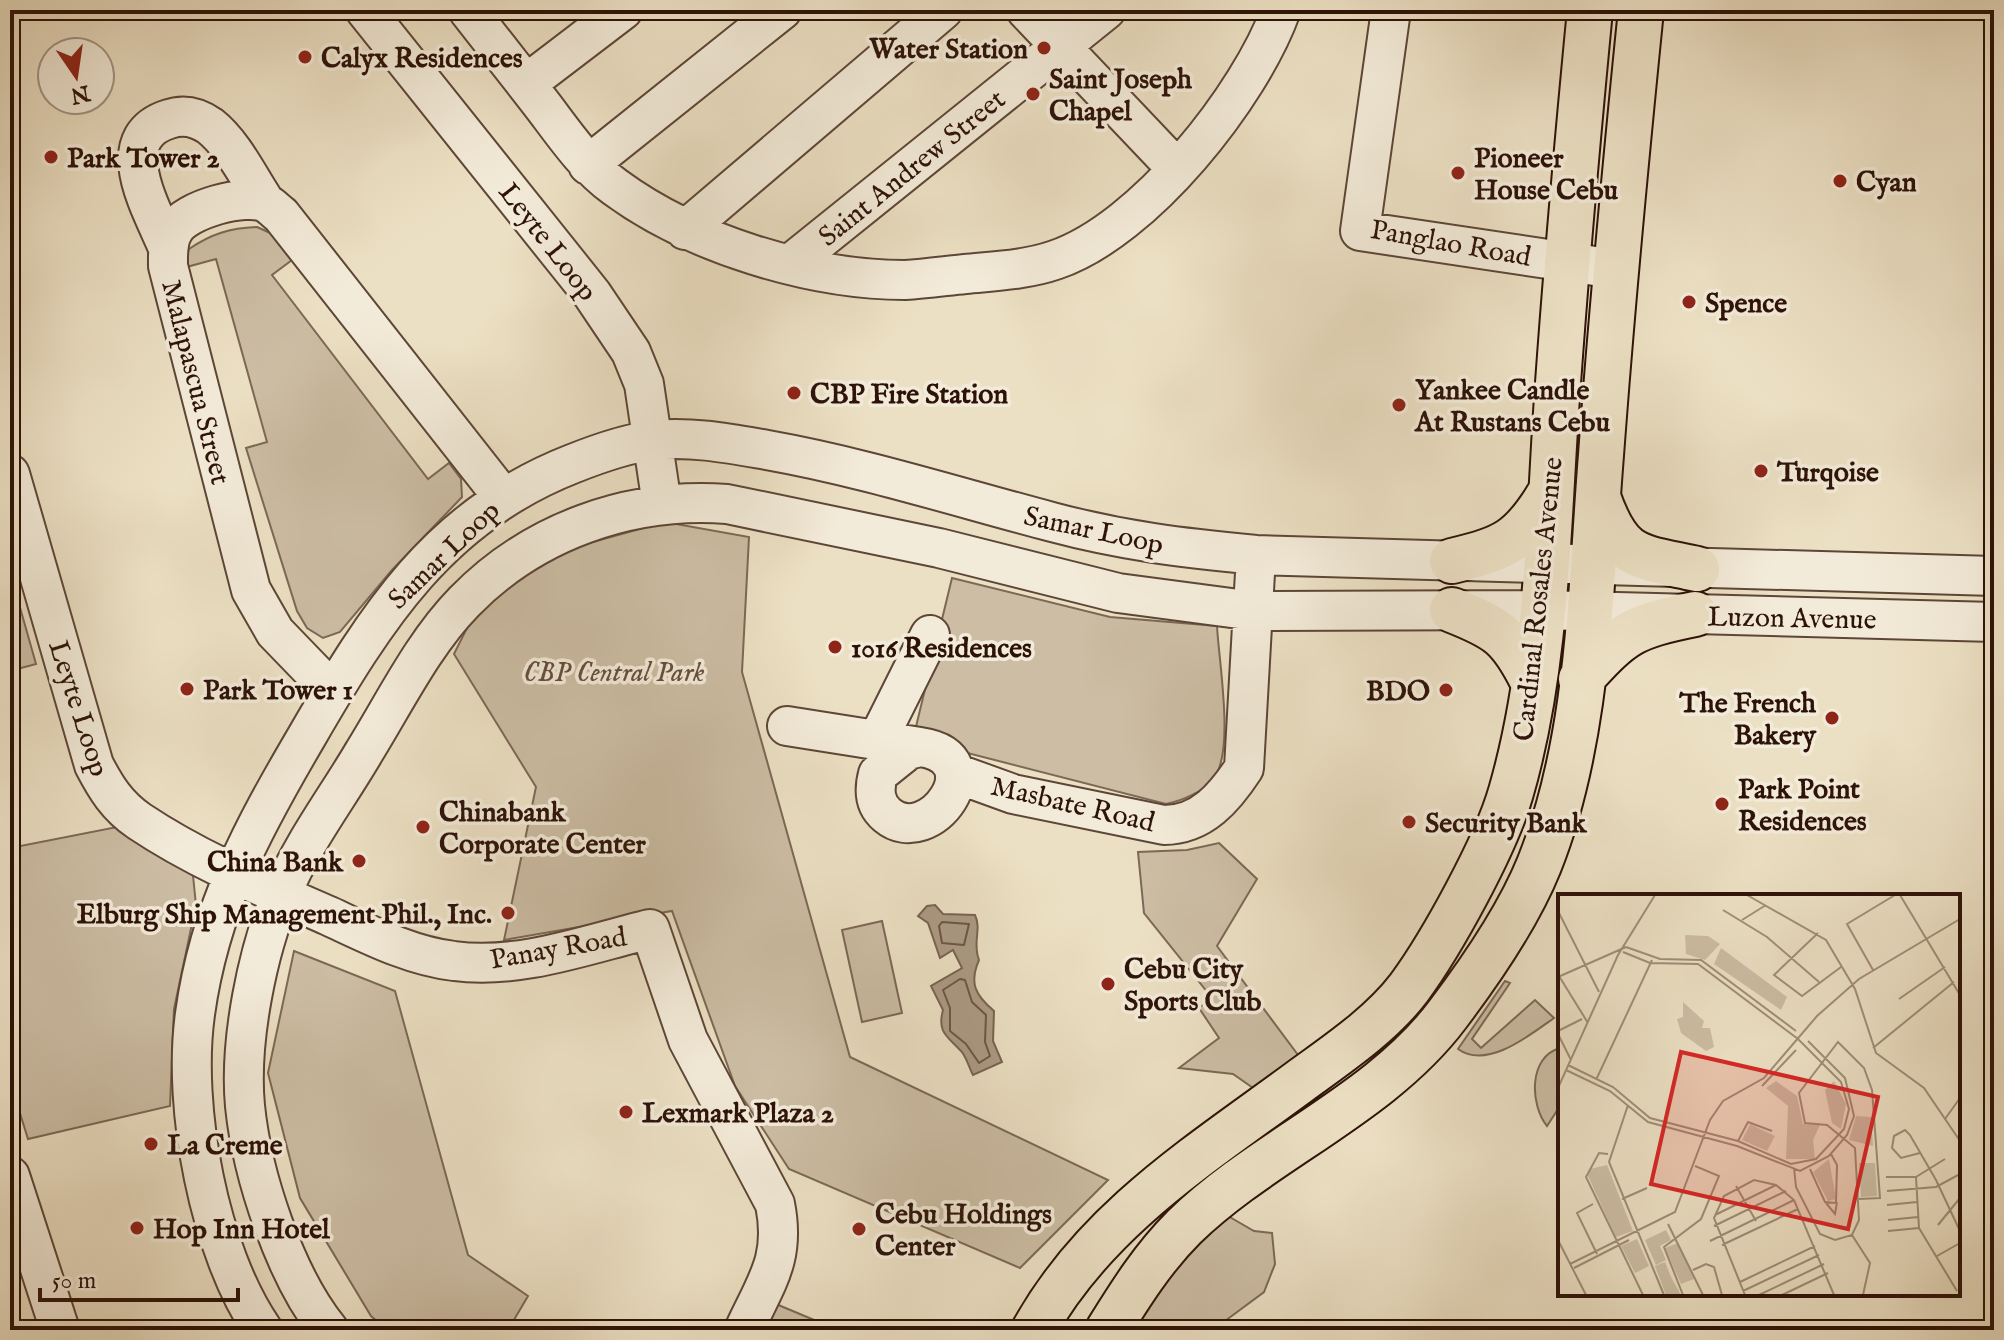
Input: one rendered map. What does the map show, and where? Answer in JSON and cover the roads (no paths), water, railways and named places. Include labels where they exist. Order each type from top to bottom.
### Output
[{"type":"main road","name":"Cardinal Rosales Avenue","points":[[1034,1330],[1078,1265],[1108,1229],[1188,1162],[1346,1048],[1408,989],[1486,852],[1510,797],[1525,737],[1541,610],[1566,261],[1590,10]]},
{"type":"main road","name":"Cardinal Rosales Avenue","points":[[1108,1330],[1145,1271],[1186,1226],[1375,1084],[1446,1017],[1486,959],[1540,863],[1572,744],[1581,679],[1615,269],[1641,10]]},
{"type":"main road","points":[[1452,561],[1498,550],[1521,535],[1550,493]]},
{"type":"main road","points":[[1598,495],[1610,531],[1623,548],[1647,558],[1697,569]]},
{"type":"main road","points":[[1452,610],[1491,625],[1509,639],[1532,680]]},
{"type":"main road","points":[[1581,679],[1621,637],[1651,623],[1695,614]]},
{"type":"street","name":"Leyte Loop","points":[[365,10],[592,294],[631,352],[644,384],[655,440],[662,505]]},
{"type":"street","points":[[468,10],[588,165],[616,188],[685,230],[790,264],[844,275],[905,280],[1013,270],[1055,260],[1086,246],[1128,216],[1206,140],[1267,47],[1281,10]]},
{"type":"street","points":[[526,84],[623,10]]},
{"type":"street","points":[[588,165],[782,10]]},
{"type":"street","points":[[685,230],[943,10]]},
{"type":"street","points":[[1026,10],[1176,168]]},
{"type":"street","name":"Saint Andrew Street","points":[[790,264],[1106,10]]},
{"type":"street","name":"Panglao Road","points":[[1391,10],[1360,231],[1615,269]]},
{"type":"street","points":[[168,248],[137,169],[141,142],[160,121],[188,116],[213,129],[265,202],[281,215],[502,496]]},
{"type":"street","name":"Malapascua Street","points":[[265,202],[240,199],[191,215],[174,228],[168,248],[168,266],[251,590],[275,632],[332,691]]},
{"type":"street","name":"Samar Loop","points":[[263,1330],[240,1290],[226,1252],[203,1170],[192,1108],[195,1015],[219,910],[232,872],[332,691],[386,607],[427,562],[502,496],[595,455],[655,440],[730,444],[833,462],[1139,544],[1256,555],[1592,567]]},
{"type":"street","name":"Leyte Loop","points":[[10,474],[94,765],[111,797],[139,821],[281,895]]},
{"type":"street","name":"Samar Loop","points":[[329,1330],[305,1294],[278,1233],[256,1161],[245,1105],[248,1026],[268,931],[281,895],[424,652],[463,602],[498,571],[573,526],[662,505],[692,502],[727,504],[939,548],[1118,593],[1254,611],[1589,611]]},
{"type":"street","name":"Masbate Road","points":[[955,773],[1013,794],[1164,825],[1179,825],[1205,813],[1226,795],[1244,768],[1256,555]]},
{"type":"street","name":"Luzon Avenue","points":[[1592,567],[1994,576]]},
{"type":"street","name":"Luzon Avenue","points":[[1589,611],[1994,622]]},
{"type":"street","points":[[878,739],[930,635]]},
{"type":"street","points":[[787,726],[878,739],[920,747],[942,754],[955,773],[951,796],[922,821],[899,822],[888,817],[876,798],[878,774],[908,750],[920,747]]},
{"type":"street","name":"Panay Road","points":[[281,895],[383,940],[455,962],[528,958],[650,929],[688,1040],[775,1204],[781,1234],[775,1264],[744,1330]]},
{"type":"street","points":[[10,1176],[60,1330]]},
{"type":"water","points":[[935,905],[943,914],[975,915],[977,921],[979,960],[974,982],[982,1000],[994,1011],[993,1041],[1002,1062],[973,1075],[962,1052],[942,1029],[943,1010],[931,986],[962,968],[953,950],[940,958],[928,923],[918,916],[927,906]]},
{"type":"place","name":"Water Station","points":[[1044,48]]},
{"type":"place","name":"Calyx Residences","points":[[305,57]]},
{"type":"place","name":"Saint Joseph Chapel","points":[[1033,94]]},
{"type":"place","name":"Park Tower 2","points":[[51,157]]},
{"type":"place","name":"Pioneer House Cebu","points":[[1458,173]]},
{"type":"place","name":"Cyan","points":[[1840,181]]},
{"type":"place","name":"Spence","points":[[1689,302]]},
{"type":"place","name":"CBP Fire Station","points":[[794,393]]},
{"type":"place","name":"Yankee Candle At Rustans Cebu","points":[[1399,405]]},
{"type":"place","name":"Turqoise","points":[[1761,471]]},
{"type":"place","name":"1016 Residences","points":[[835,647]]},
{"type":"place","name":"Park Tower 1","points":[[187,689]]},
{"type":"place","name":"BDO","points":[[1446,690]]},
{"type":"place","name":"The French Bakery","points":[[1832,718]]},
{"type":"place","name":"Park Point Residences","points":[[1722,804]]},
{"type":"place","name":"Security Bank","points":[[1409,822]]},
{"type":"place","name":"Chinabank Corporate Center","points":[[423,827]]},
{"type":"place","name":"China Bank","points":[[359,861]]},
{"type":"place","name":"Elburg Ship Management Phil., Inc.","points":[[508,913]]},
{"type":"place","name":"Cebu City Sports Club","points":[[1108,984]]},
{"type":"place","name":"Lexmark Plaza 2","points":[[626,1112]]},
{"type":"place","name":"La Creme","points":[[151,1144]]},
{"type":"place","name":"Hop Inn Hotel","points":[[137,1228]]},
{"type":"place","name":"Cebu Holdings Center","points":[[859,1229]]},
{"type":"park label","name":"CBP Central Park","points":[[614,671]]}]
